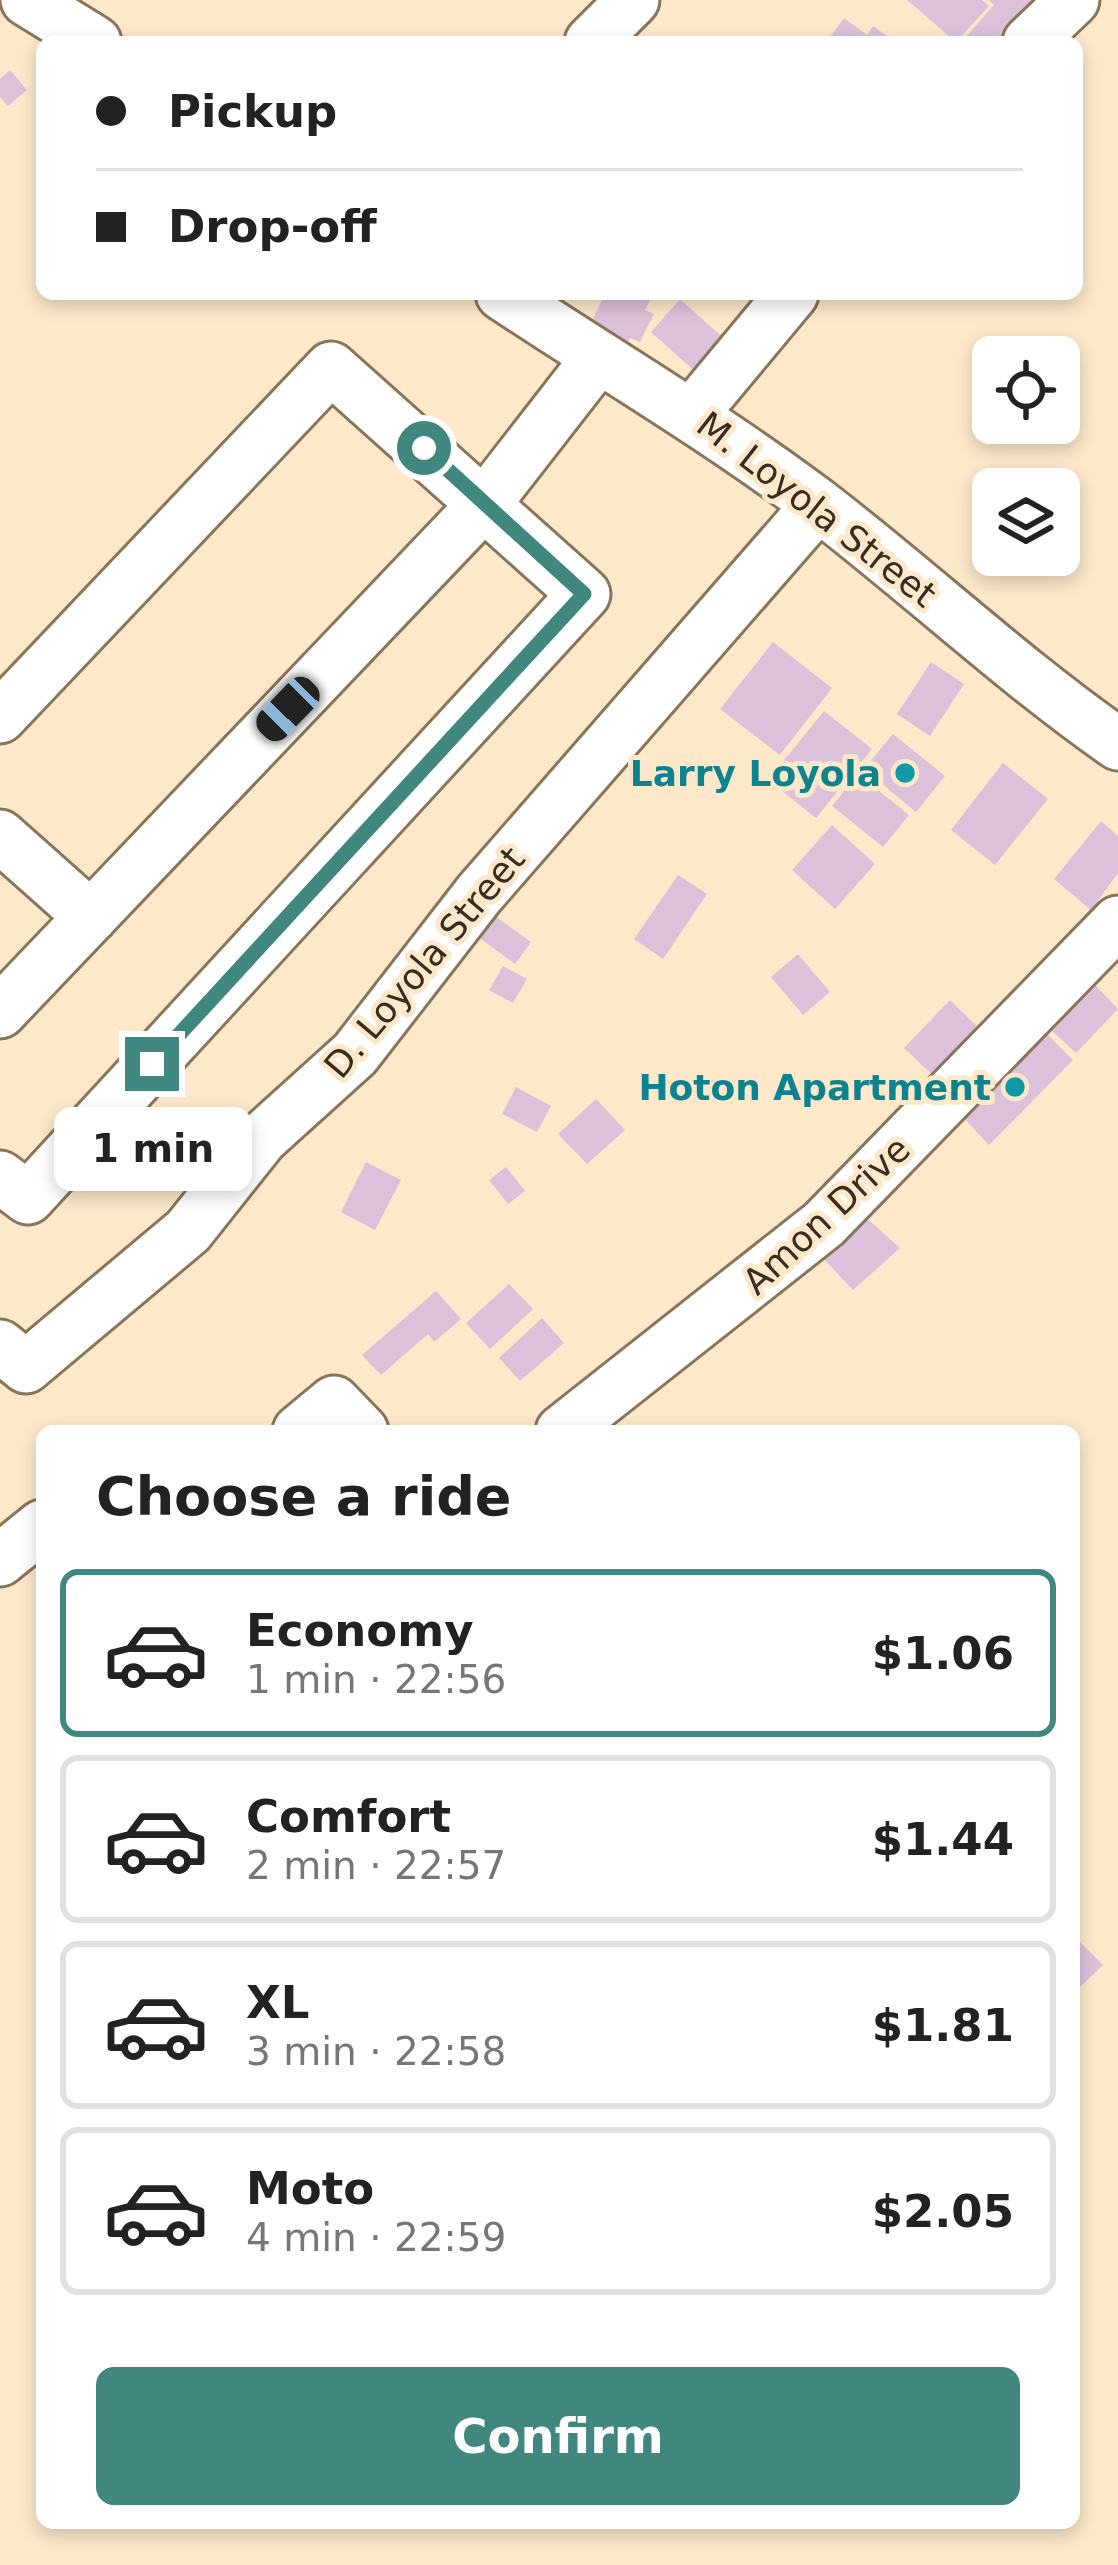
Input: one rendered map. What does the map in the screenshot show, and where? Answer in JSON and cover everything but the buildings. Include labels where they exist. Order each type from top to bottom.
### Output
[{"type":"street","points":[[26,0],[85,36]]},
{"type":"street","points":[[597,36],[633,0]]},
{"type":"street","points":[[1035,36],[1073,0]]},
{"type":"street","name":"M. Loyola Street","points":[[511,300],[693,413],[818,505],[1054,699],[1118,744]]},
{"type":"street","points":[[693,413],[787,300]]},
{"type":"street","points":[[0,1012],[486,502],[598,358]]},
{"type":"street","points":[[0,718],[331,368],[584,594],[28,1198],[0,1177]]},
{"type":"street","name":"D. Loyola Street","points":[[0,1346],[26,1367],[188,1231],[262,1138],[355,1054],[479,894],[818,505]]},
{"type":"street","points":[[0,836],[91,916]]},
{"type":"street","name":"Amon Drive","points":[[570,1425],[824,1224],[1118,922]]},
{"type":"street","points":[[306,1425],[334,1402],[356,1425]]},
{"type":"street","points":[[0,1560],[36,1531]]},
{"type":"place","name":"Larry Loyola","points":[[905,773]]},
{"type":"place","name":"Hoton Apartment","points":[[1015,1087]]},
{"type":"route","points":[[152,1064],[584,594],[424,448]]}]
